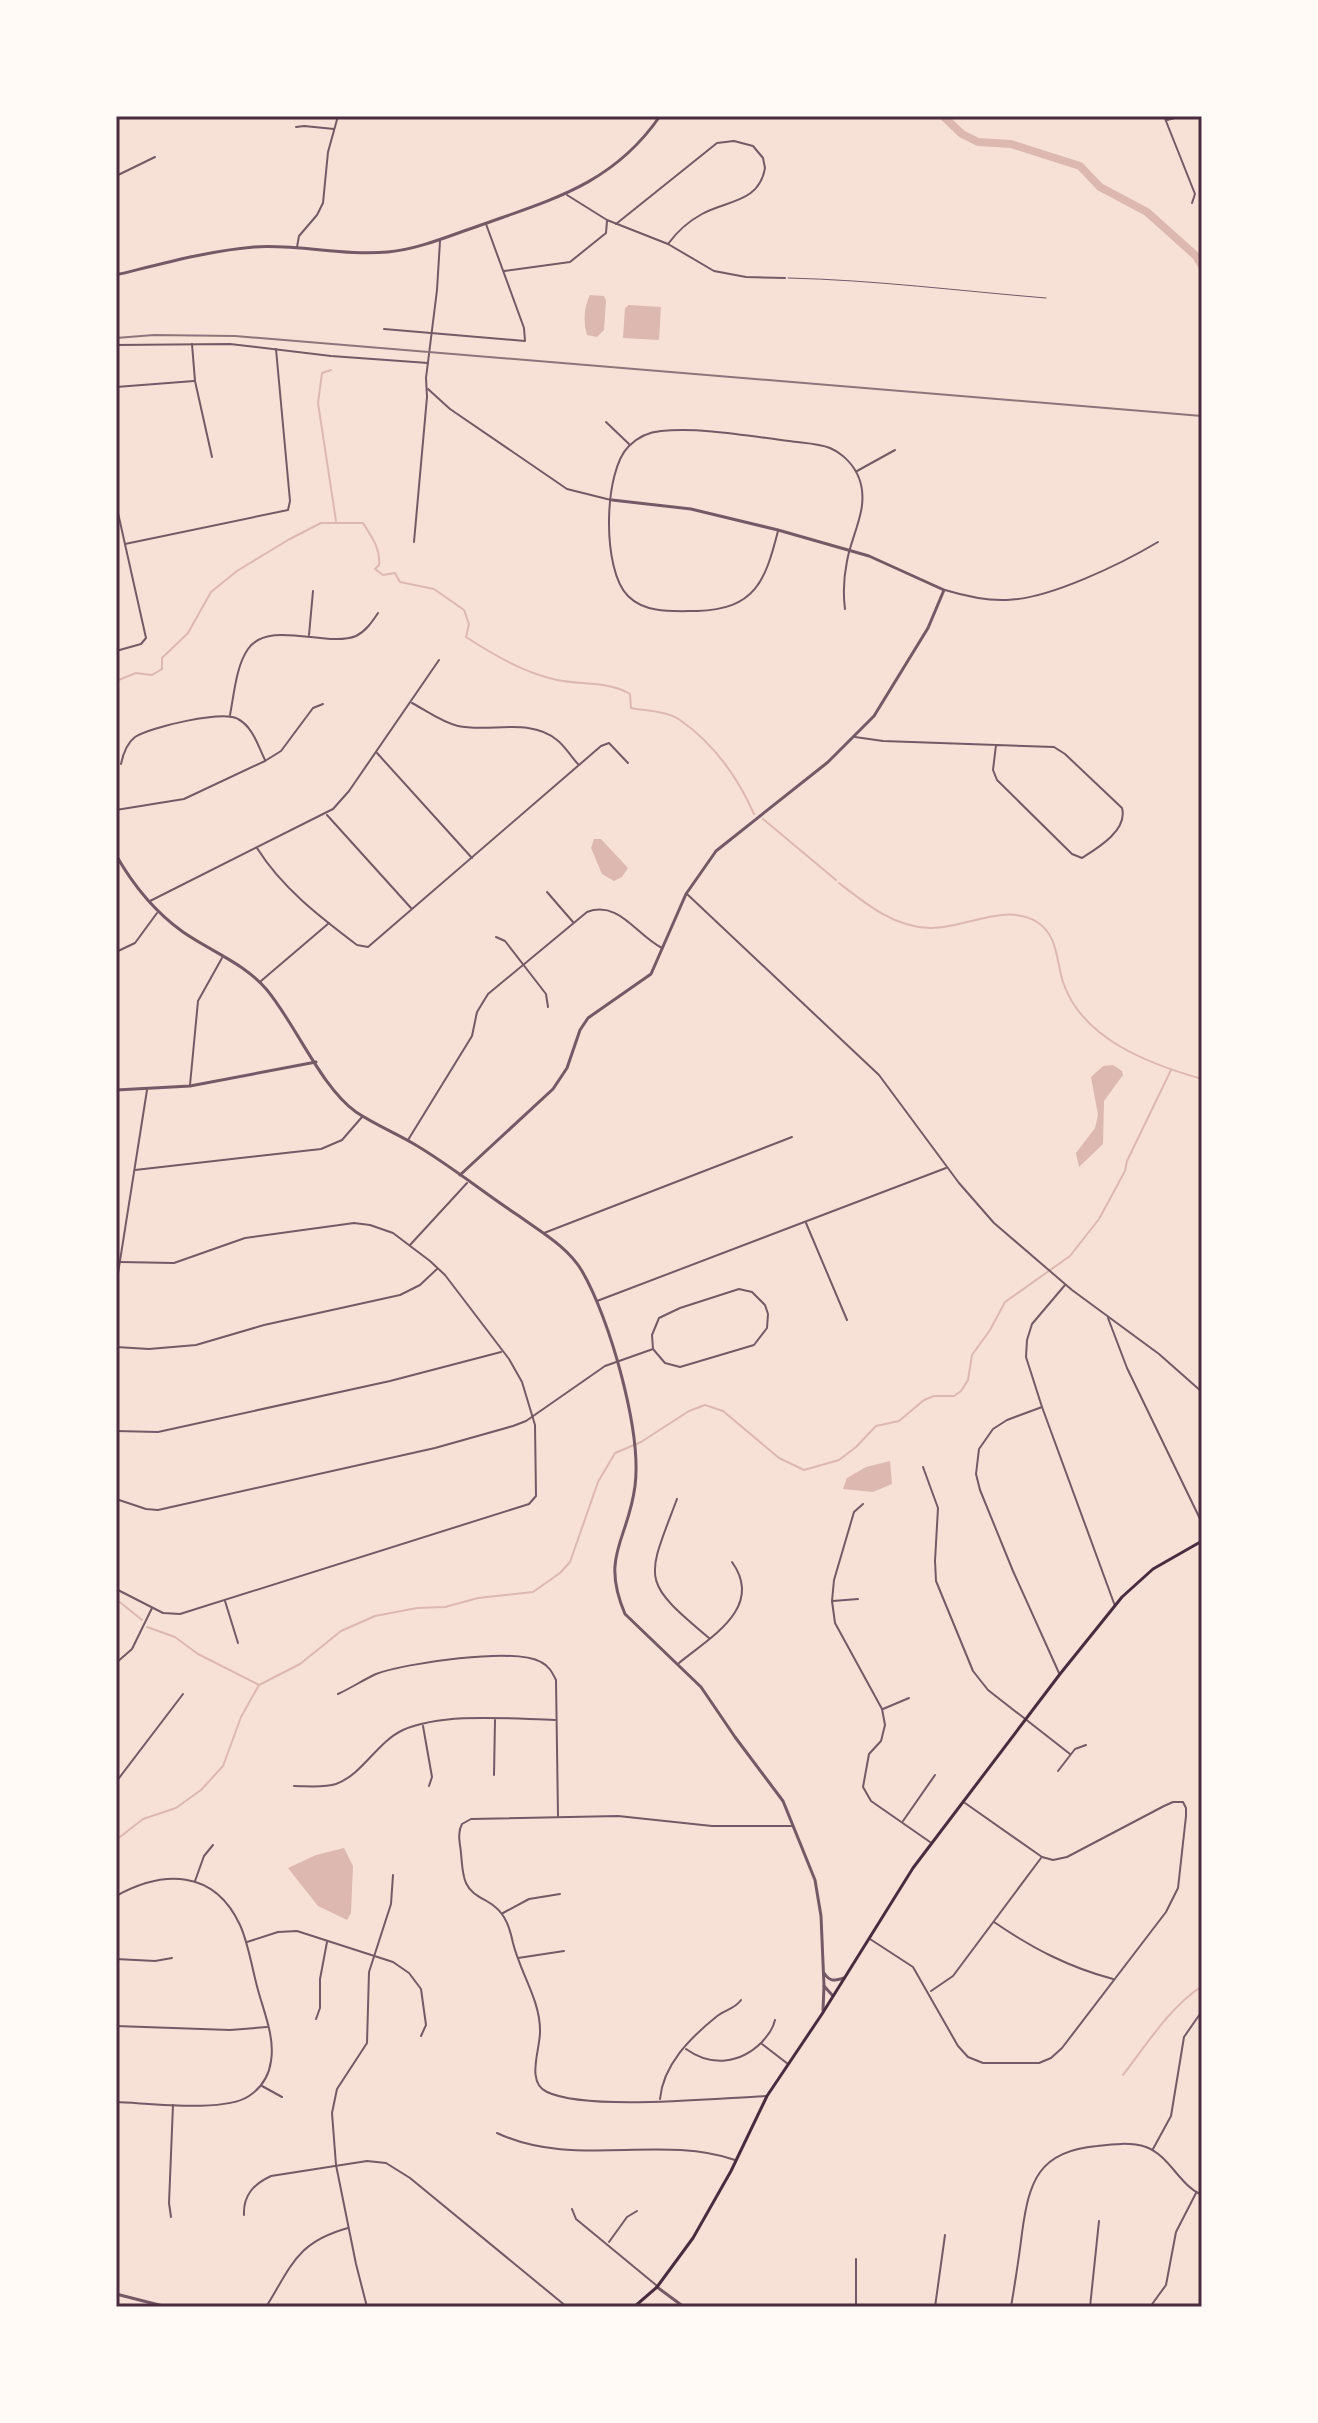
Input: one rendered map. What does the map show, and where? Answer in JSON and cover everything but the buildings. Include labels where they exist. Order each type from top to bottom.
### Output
[{"type":"main road","points":[[634,2307],[657,2287],[700,2227],[767,2096],[931,1843],[962,1801],[1115,1606],[1153,1569],[1202,1541]]},
{"type":"street","points":[[297,247],[299,236],[323,203],[328,152],[338,116]]},
{"type":"street","points":[[116,275],[238,249],[297,247],[376,253],[413,248],[567,195],[613,167],[640,142],[660,116]]},
{"type":"street","points":[[1183,116],[1165,118],[1195,194],[1192,203]]},
{"type":"street","points":[[296,127],[335,129]]},
{"type":"street","points":[[616,224],[712,146],[734,141],[756,148],[765,168],[755,191],[699,216],[668,244]]},
{"type":"street","points":[[116,176],[155,157]]},
{"type":"street","points":[[567,195],[607,220],[668,244],[719,273],[785,278]]},
{"type":"street","points":[[503,271],[570,262],[607,232],[607,220]]},
{"type":"street","points":[[384,329],[525,341],[524,328],[486,223]]},
{"type":"street","points":[[414,542],[440,239]]},
{"type":"street","points":[[192,343],[195,381],[212,457]]},
{"type":"street","points":[[116,345],[230,344],[428,363]]},
{"type":"street","points":[[125,544],[288,510],[290,501],[276,349]]},
{"type":"street","points":[[116,387],[195,381]]},
{"type":"street","points":[[427,388],[450,409],[562,487],[580,495],[691,509],[778,530],[850,549],[891,564],[944,590],[985,599],[1030,598],[1122,562],[1158,542]]},
{"type":"street","points":[[606,422],[629,445]]},
{"type":"street","points":[[778,530],[763,579],[745,600],[719,609],[657,610],[631,599],[617,579],[611,552],[615,468],[629,445],[645,435],[663,431],[764,438],[829,447],[848,460],[862,487],[863,501],[845,581],[845,609]]},
{"type":"street","points":[[856,472],[895,450]]},
{"type":"street","points":[[116,504],[146,640],[116,651]]},
{"type":"street","points":[[460,1175],[547,1096],[567,1068],[583,1024],[598,1010],[647,978],[686,894],[722,845],[805,781],[855,737],[880,709],[937,611],[944,590]]},
{"type":"street","points":[[309,636],[313,591]]},
{"type":"street","points":[[230,715],[242,661],[251,645],[268,636],[354,636],[369,626],[378,613]]},
{"type":"street","points":[[149,901],[326,814],[349,791],[439,660]]},
{"type":"street","points":[[411,702],[458,726],[521,728],[543,732],[559,741],[579,765]]},
{"type":"street","points":[[116,810],[184,799],[265,761],[281,751],[313,708],[323,704]]},
{"type":"street","points":[[121,764],[127,745],[141,734],[203,718],[230,715],[248,727],[265,761]]},
{"type":"street","points":[[855,737],[883,741],[996,745],[1049,747],[1062,751],[1122,808],[1124,818],[1120,826],[1082,858],[1072,854],[997,780],[993,770],[996,745]]},
{"type":"street","points":[[257,848],[281,880],[357,945],[368,947],[607,743],[628,763]]},
{"type":"street","points":[[377,752],[472,858]]},
{"type":"street","points":[[326,814],[412,910]]},
{"type":"street","points":[[116,855],[158,911],[260,982],[340,1097],[362,1116],[408,1141],[543,1233],[576,1262],[596,1302],[617,1361],[635,1440],[635,1484],[616,1554],[614,1584],[625,1614],[701,1687],[778,1793],[794,1826],[818,1895],[824,1986],[822,2014]]},
{"type":"street","points":[[547,892],[574,923]]},
{"type":"street","points":[[686,894],[872,1068],[994,1223],[1045,1268],[1159,1354],[1202,1392]]},
{"type":"street","points":[[408,1141],[472,1036],[481,1004],[488,994],[587,912],[597,908],[609,909],[648,941],[663,949]]},
{"type":"street","points":[[116,952],[135,943],[158,911]]},
{"type":"street","points":[[260,982],[330,922]]},
{"type":"street","points":[[496,937],[505,941],[546,994],[548,1007]]},
{"type":"street","points":[[190,1086],[198,1001],[224,956]]},
{"type":"street","points":[[116,1090],[190,1086],[316,1062]]},
{"type":"street","points":[[116,1286],[147,1090]]},
{"type":"street","points":[[135,1170],[321,1149],[342,1140],[362,1116]]},
{"type":"street","points":[[543,1233],[792,1137]]},
{"type":"street","points":[[596,1302],[947,1167]]},
{"type":"street","points":[[410,1245],[468,1182]]},
{"type":"street","points":[[805,1222],[847,1320]]},
{"type":"street","points":[[116,1589],[152,1608],[175,1615],[532,1503],[536,1496],[534,1415],[522,1382],[504,1352],[438,1268],[410,1245],[379,1227],[345,1223],[245,1238],[174,1263],[120,1262]]},
{"type":"street","points":[[116,1347],[149,1349],[206,1343],[264,1325],[400,1295],[420,1285],[438,1268]]},
{"type":"street","points":[[1065,1284],[1035,1319],[1027,1340],[1028,1365],[1115,1606]]},
{"type":"street","points":[[739,1289],[752,1292],[765,1305],[767,1328],[754,1345],[680,1367],[665,1363],[653,1349],[652,1335],[659,1318],[680,1308],[739,1289]]},
{"type":"street","points":[[1108,1318],[1127,1368],[1202,1523]]},
{"type":"street","points":[[116,1499],[158,1510],[435,1448],[513,1426],[605,1366],[653,1349]]},
{"type":"street","points":[[116,1431],[158,1432],[390,1381],[504,1352]]},
{"type":"street","points":[[1042,1407],[1007,1420],[993,1429],[979,1449],[976,1474],[1013,1571],[1054,1667],[1060,1674]]},
{"type":"street","points":[[923,1467],[938,1508],[935,1569],[940,1593],[977,1677],[988,1690],[1070,1754]]},
{"type":"street","points":[[677,1499],[656,1553],[656,1580],[668,1603],[709,1638]]},
{"type":"street","points":[[863,1504],[854,1512],[834,1580],[832,1601],[835,1623],[882,1709],[885,1725],[881,1741],[869,1754],[864,1768],[863,1787],[871,1801],[931,1843]]},
{"type":"street","points":[[679,1663],[738,1611],[740,1584],[738,1570],[732,1562]]},
{"type":"street","points":[[224,1599],[238,1643]]},
{"type":"street","points":[[832,1601],[858,1599]]},
{"type":"street","points":[[116,1663],[132,1649],[152,1608]]},
{"type":"street","points":[[338,1694],[376,1674],[405,1666],[516,1656],[538,1660],[550,1668],[556,1680],[558,1817]]},
{"type":"street","points":[[116,1782],[183,1694]]},
{"type":"street","points":[[882,1709],[909,1698]]},
{"type":"street","points":[[494,1775],[495,1719]]},
{"type":"street","points":[[294,1786],[336,1784],[352,1774],[394,1734],[423,1725],[452,1720],[556,1720]]},
{"type":"street","points":[[423,1725],[432,1777],[429,1786]]},
{"type":"street","points":[[1058,1771],[1070,1754],[1086,1745]]},
{"type":"street","points":[[902,1822],[935,1775]]},
{"type":"street","points":[[869,1938],[917,1972],[958,2046],[968,2057],[983,2063],[1039,2063],[1062,2048],[1166,1912],[1178,1888],[1186,1808],[1183,1802],[1167,1805],[1067,1857],[1053,1860],[1042,1857],[962,1801]]},
{"type":"street","points":[[767,2096],[611,2101],[576,2099],[548,2093],[541,2088],[536,2073],[541,2033],[539,2015],[517,1958],[509,1927],[501,1913],[467,1885],[458,1832],[460,1826],[471,1819],[558,1817],[618,1816],[712,1826],[794,1826]]},
{"type":"street","points":[[195,1882],[204,1856],[213,1845]]},
{"type":"street","points":[[929,1993],[953,1976],[1042,1857]]},
{"type":"street","points":[[367,2307],[336,2165],[332,2136],[333,2103],[340,2084],[367,2043],[368,1979],[391,1904],[393,1875]]},
{"type":"street","points":[[116,1896],[150,1880],[172,1878],[195,1882],[229,1906],[240,1924],[268,2027],[272,2059],[269,2073],[261,2085],[232,2104],[116,2102]]},
{"type":"street","points":[[501,1913],[529,1899],[560,1894]]},
{"type":"street","points":[[994,1922],[1039,1951],[1081,1970],[1114,1979]]},
{"type":"street","points":[[245,1942],[290,1931],[305,1933],[398,1965],[418,1983],[426,2025],[421,2036]]},
{"type":"street","points":[[316,2019],[328,1941]]},
{"type":"street","points":[[517,1958],[564,1951]]},
{"type":"street","points":[[116,1959],[155,1961],[172,1958]]},
{"type":"street","points":[[823,1973],[828,1980],[844,1978]]},
{"type":"street","points":[[824,1986],[833,1996]]},
{"type":"street","points":[[660,2100],[667,2071],[685,2048],[714,2018],[738,2006],[741,2000]]},
{"type":"street","points":[[1153,2150],[1171,2116],[1184,2037],[1202,2011]]},
{"type":"street","points":[[685,2048],[702,2058],[723,2061],[744,2055],[761,2043],[775,2020]]},
{"type":"street","points":[[116,2026],[230,2030],[268,2027]]},
{"type":"street","points":[[761,2043],[788,2064]]},
{"type":"street","points":[[261,2085],[282,2097]]},
{"type":"street","points":[[171,2217],[173,2104]]},
{"type":"street","points":[[497,2133],[510,2139],[557,2149],[613,2152],[700,2150],[736,2160]]},
{"type":"street","points":[[1011,2307],[1028,2195],[1042,2169],[1057,2156],[1078,2148],[1129,2144],[1153,2150],[1202,2195]]},
{"type":"street","points":[[244,2215],[244,2204],[249,2193],[265,2179],[373,2161],[398,2169],[567,2307]]},
{"type":"street","points":[[1150,2307],[1166,2285],[1176,2232],[1196,2192]]},
{"type":"street","points":[[572,2209],[576,2219],[684,2307]]},
{"type":"street","points":[[607,2244],[627,2217],[637,2211]]},
{"type":"street","points":[[1090,2307],[1099,2221]]},
{"type":"street","points":[[266,2307],[307,2246],[321,2237],[348,2228]]},
{"type":"street","points":[[935,2307],[945,2235]]},
{"type":"street","points":[[856,2259],[856,2307]]},
{"type":"street","points":[[116,2294],[167,2307]]},
{"type":"lane","points":[[785,278],[881,281],[942,290],[1046,298]]},
{"type":"shaded area","points":[[590,295],[604,296],[606,300],[604,330],[597,337],[587,335],[586,330],[585,309]]},
{"type":"shaded area","points":[[629,305],[661,307],[659,340],[623,338],[625,308]]},
{"type":"shaded area","points":[[594,839],[601,839],[628,868],[622,877],[614,881],[602,874],[591,848]]},
{"type":"shaded area","points":[[1113,1065],[1123,1075],[1104,1101],[1103,1144],[1079,1167],[1076,1153],[1095,1128],[1098,1115],[1091,1077],[1103,1066]]},
{"type":"shaded area","points":[[890,1461],[892,1484],[873,1492],[843,1489],[847,1478],[866,1467]]},
{"type":"shaded area","points":[[344,1848],[353,1866],[351,1913],[347,1920],[318,1906],[288,1868],[316,1855]]},
{"type":"waterway","points":[[943,116],[962,134],[978,142],[1011,144],[1080,166],[1100,187],[1147,212],[1196,256],[1202,266]]},
{"type":"waterway","points":[[331,370],[322,373],[318,403],[336,521]]},
{"type":"waterway","points":[[116,681],[136,673],[152,675],[162,669],[162,658],[188,633],[211,592],[237,571],[321,523],[363,523],[378,554],[379,565],[375,569],[383,575],[395,573],[400,582],[434,589],[464,610],[469,624],[466,637],[477,644],[510,663],[545,677],[622,690],[630,694],[631,708],[663,713],[680,720],[703,739],[723,762],[754,814]]},
{"type":"waterway","points":[[763,819],[836,880]]},
{"type":"waterway","points":[[839,883],[881,913],[917,927],[943,927],[998,915],[1024,917],[1037,922],[1053,941],[1063,982],[1072,1002],[1085,1019],[1101,1034],[1140,1057],[1202,1079]]},
{"type":"waterway","points":[[116,1840],[143,1819],[176,1808],[201,1790],[223,1766],[241,1717],[259,1685],[300,1664],[341,1631],[375,1616],[533,1592],[560,1573],[570,1562],[598,1482],[615,1453],[641,1442],[689,1411],[705,1405],[723,1411],[779,1458],[804,1470],[839,1460],[876,1426],[899,1421],[924,1400],[934,1396],[954,1396],[961,1391],[968,1380],[972,1355],[1005,1302],[1070,1256],[1099,1219],[1125,1171],[1171,1070]]},
{"type":"waterway","points":[[116,1599],[142,1620]]},
{"type":"waterway","points":[[147,1627],[175,1637],[198,1654],[259,1685]]},
{"type":"waterway","points":[[1123,2075],[1169,2016],[1202,1986]]},
{"type":"railway","points":[[116,338],[235,336],[1202,416]]}]
